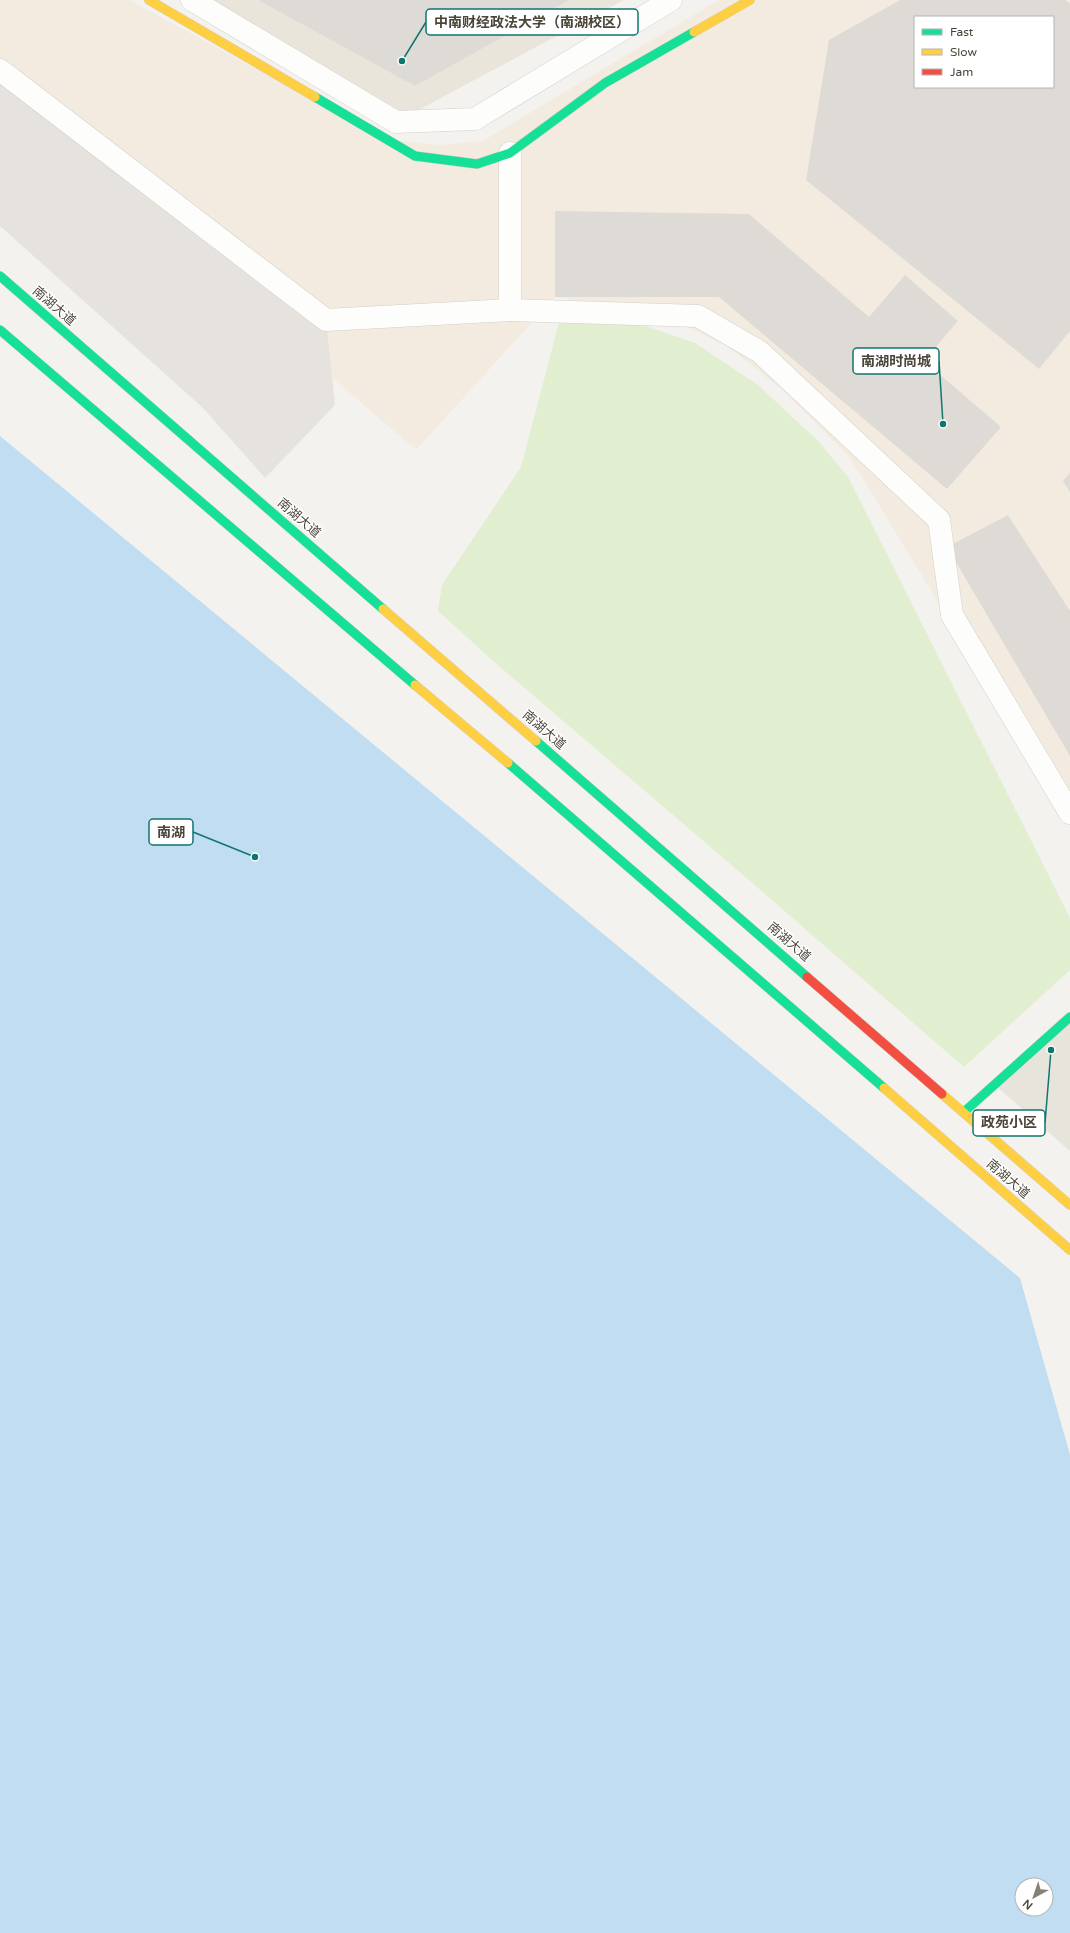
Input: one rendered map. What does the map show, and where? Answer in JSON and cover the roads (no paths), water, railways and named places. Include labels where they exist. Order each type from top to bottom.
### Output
[{"type":"main road","points":[[149,0],[415,156],[477,164],[510,153],[605,83],[750,0]]},
{"type":"main road","name":"南湖大道","points":[[0,276],[1070,1205]]},
{"type":"main road","name":"南湖大道","points":[[0,330],[650,885],[1070,1250]]},
{"type":"main road","points":[[964,1112],[1070,1017]]},
{"type":"street","points":[[192,0],[396,122],[474,118],[671,0]]},
{"type":"street","points":[[0,70],[326,320],[510,310],[698,316],[760,352],[939,520],[952,615],[1070,813]]},
{"type":"street","points":[[510,153],[510,310]]},
{"type":"water","points":[[0,436],[1020,1278],[1070,1455],[1070,1933],[0,1933]]},
{"type":"place","name":"中南财经政法大学（南湖校区）","points":[[402,61]]},
{"type":"place","name":"南湖时尚城","points":[[943,424]]},
{"type":"place","name":"南湖","points":[[255,857]]},
{"type":"place","name":"政苑小区","points":[[1051,1050]]}]
